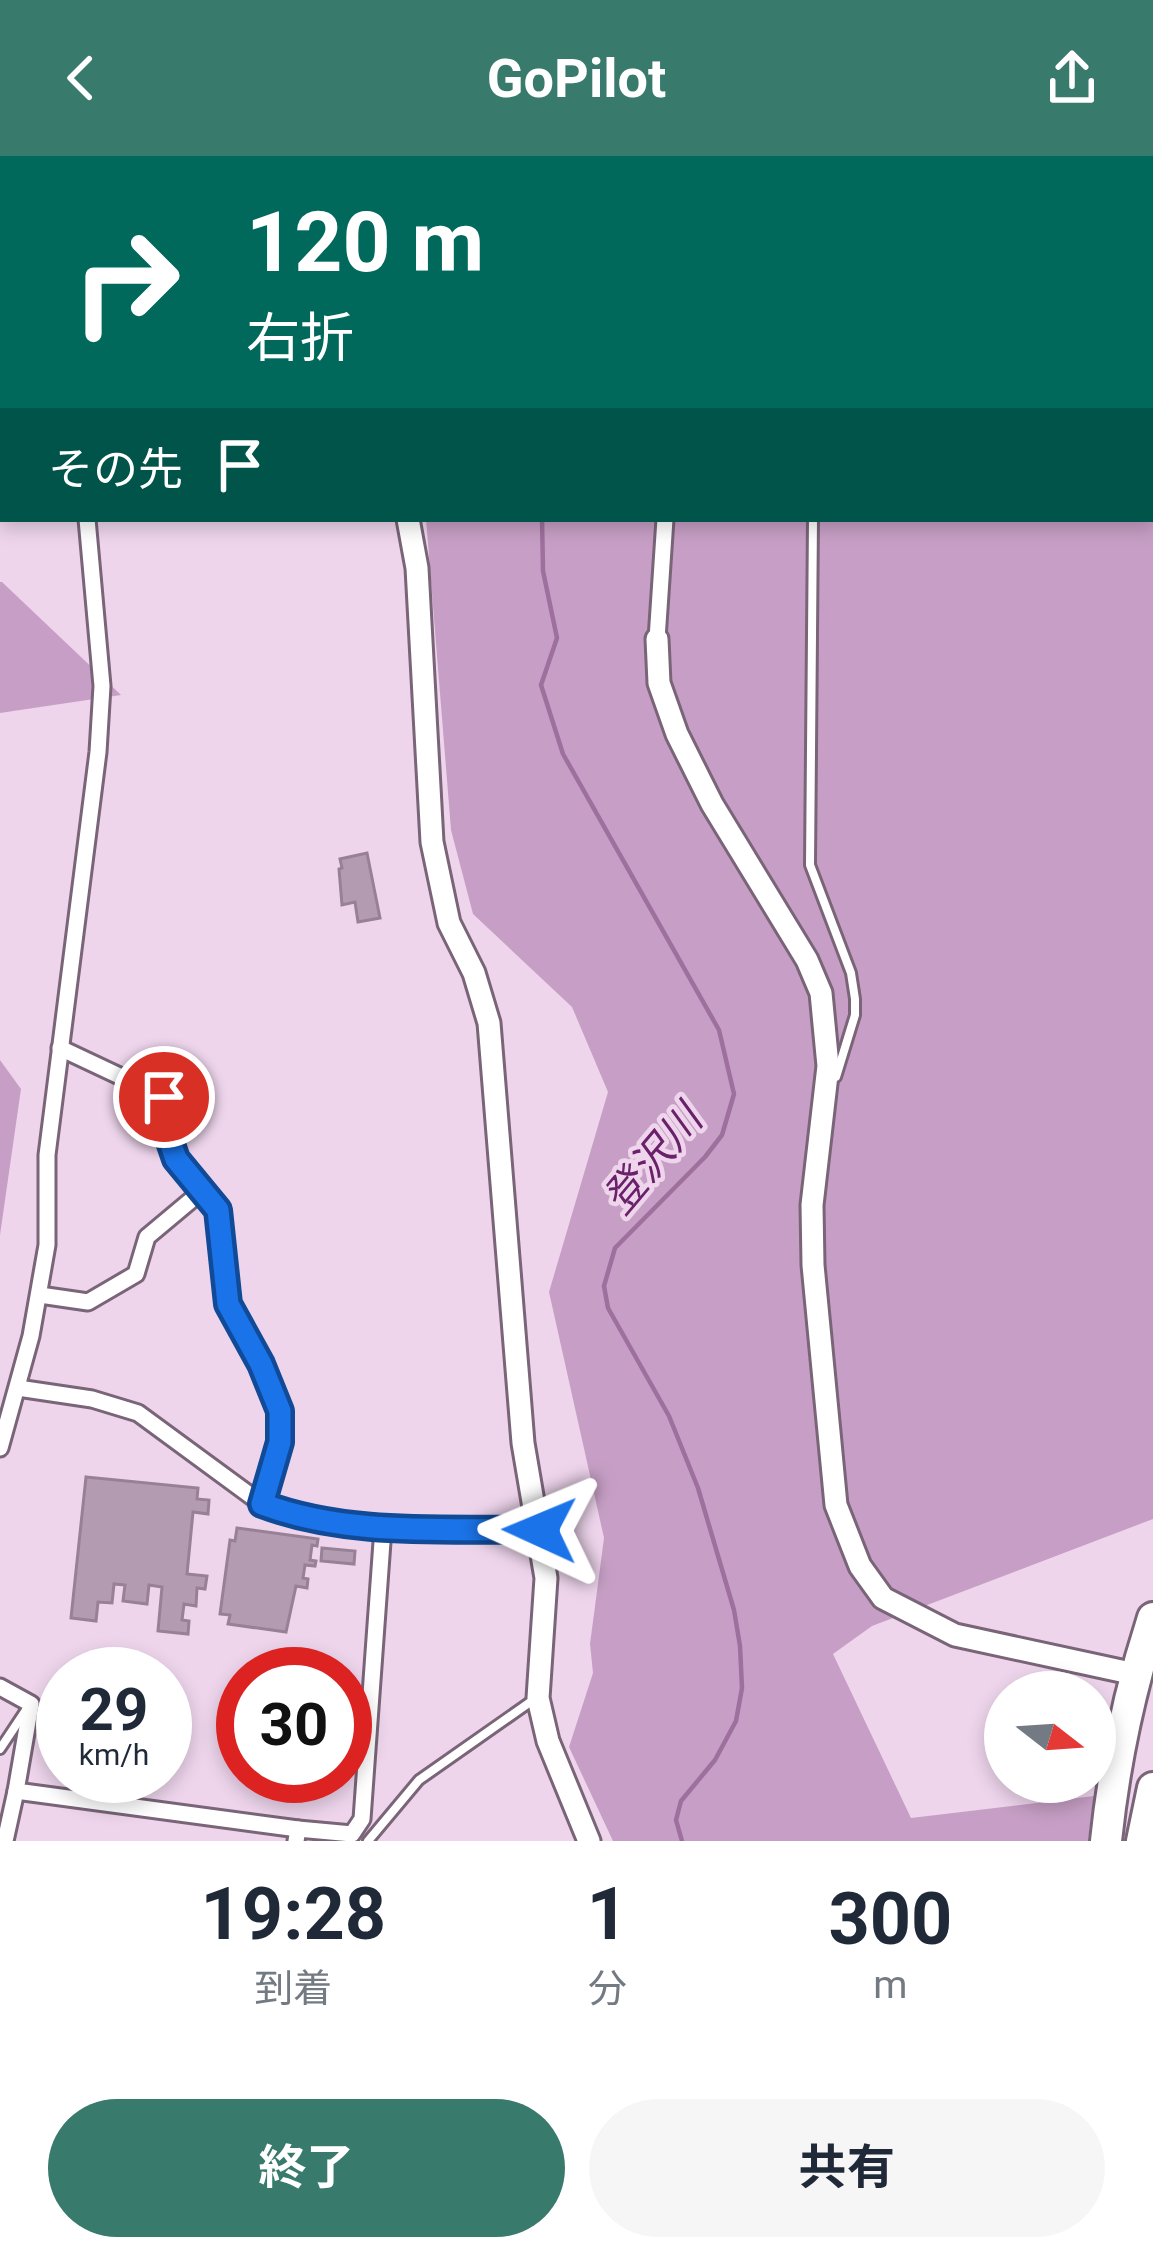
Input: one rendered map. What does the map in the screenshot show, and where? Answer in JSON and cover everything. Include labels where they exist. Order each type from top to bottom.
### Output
[{"type":"highway","points":[[1106,1841],[1112,1777],[1153,1618]]},
{"type":"highway","points":[[1142,1841],[1153,1788]]},
{"type":"street","points":[[0,1448],[40,1294],[47,1245],[47,1155],[98,752],[102,686],[87,522]]},
{"type":"street","points":[[408,522],[416,568],[431,842],[449,923],[474,974],[489,1023],[523,1443],[546,1579],[538,1698],[548,1741],[589,1841]]},
{"type":"street","points":[[664,522],[659,682],[676,734],[712,804],[807,960],[821,993],[829,1066],[812,1204],[818,1328],[836,1505],[860,1566],[884,1598],[955,1635],[1135,1674]]},
{"type":"street","points":[[60,1048],[164,1097],[165,1127],[176,1159],[218,1210],[228,1304],[280,1411],[280,1442],[262,1504]]},
{"type":"street","points":[[40,1294],[88,1302],[136,1274],[147,1237],[202,1191]]},
{"type":"street","points":[[18,1388],[92,1399],[138,1413],[262,1504],[291,1515],[382,1528],[540,1530]]},
{"type":"street","points":[[16,1791],[297,1835],[352,1834],[362,1819],[382,1528]]},
{"type":"street","points":[[0,1687],[31,1704],[5,1841]]},
{"type":"lane","points":[[813,522],[810,865],[851,973],[855,999],[844,1054],[823,1116]]},
{"type":"lane","points":[[368,1841],[419,1780],[538,1698]]},
{"type":"lane","points":[[0,1749],[31,1704]]},
{"type":"shaded area","points":[[426,522],[1153,522],[1153,1519],[872,1626],[833,1654],[911,1818],[1036,1803],[1093,1803],[1088,1841],[613,1841],[569,1747],[593,1673],[590,1644],[604,1538],[549,1292],[608,1092],[572,1007],[473,914],[451,830]]},
{"type":"shaded area","points":[[2,582],[121,695],[0,713]]},
{"type":"shaded area","points":[[0,1060],[21,1089],[0,1235]]},
{"type":"building","points":[[367,853],[380,918],[358,922],[355,902],[342,905],[340,859]]},
{"type":"building","points":[[86,1477],[198,1488],[197,1499],[209,1500],[208,1514],[193,1512],[187,1574],[207,1576],[205,1589],[197,1588],[196,1606],[184,1604],[182,1620],[189,1621],[188,1634],[158,1631],[162,1587],[149,1585],[147,1604],[123,1601],[125,1585],[114,1584],[112,1603],[98,1602],[96,1621],[71,1618]]},
{"type":"building","points":[[237,1528],[318,1539],[310,1560],[316,1561],[315,1566],[305,1565],[307,1588],[296,1586],[286,1632],[228,1624],[230,1615],[220,1614],[230,1540],[235,1541]]},
{"type":"building","points":[[322,1548],[355,1551],[354,1564],[321,1561]]},
{"type":"waterway","name":"登沢川","points":[[542,522],[543,571],[557,638],[541,685],[563,754],[719,1030],[734,1094],[722,1135],[615,1248],[604,1286],[608,1308],[669,1416],[698,1488],[740,1646],[742,1688],[736,1721],[715,1760],[681,1801],[676,1820],[682,1841]]},
{"type":"route","points":[[164,1097],[165,1127],[176,1159],[218,1210],[228,1304],[280,1411],[280,1442],[262,1504],[291,1515],[382,1528],[540,1530]]}]
